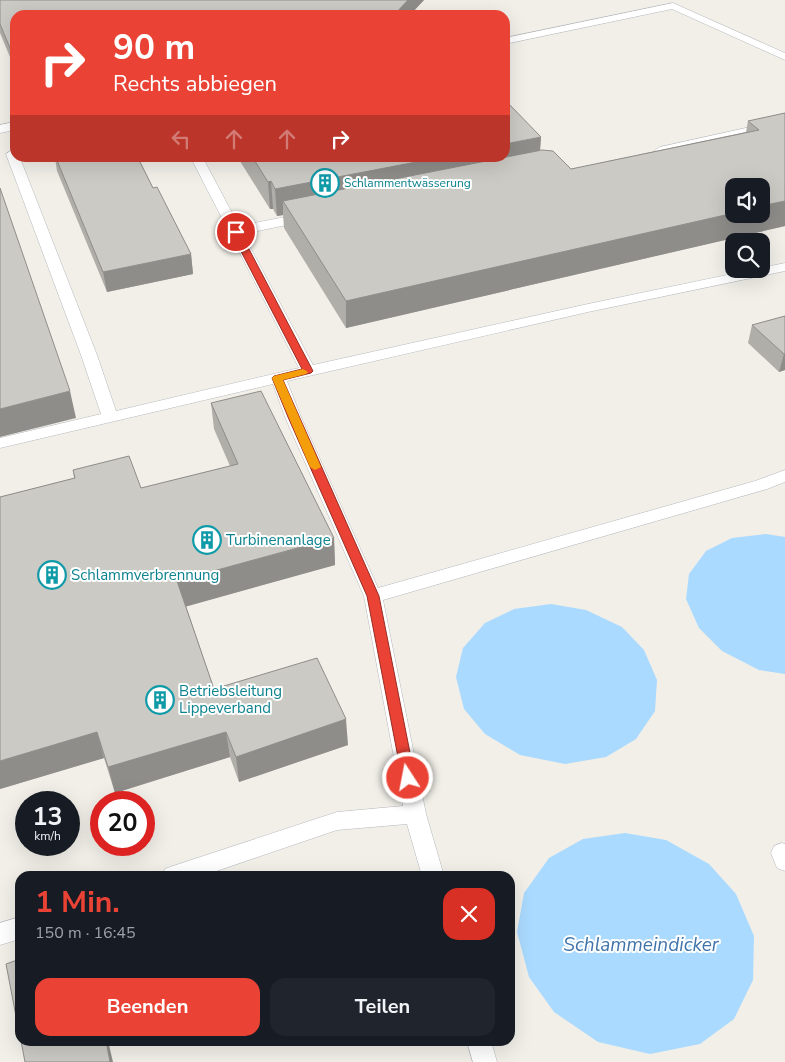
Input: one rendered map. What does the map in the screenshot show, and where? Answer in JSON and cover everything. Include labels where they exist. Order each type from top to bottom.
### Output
[{"type":"lane","points":[[510,40],[668,3],[785,57]]},
{"type":"lane","points":[[650,154],[772,126]]},
{"type":"lane","points":[[15,162],[89,355],[110,417]]},
{"type":"lane","points":[[199,162],[308,371]]},
{"type":"lane","points":[[236,232],[321,214]]},
{"type":"lane","points":[[0,443],[668,290],[785,268]]},
{"type":"lane","points":[[278,378],[293,417],[373,596],[416,814],[432,871]]},
{"type":"lane","points":[[373,596],[742,491],[785,476]]},
{"type":"lane","points":[[188,871],[338,821],[416,814]]},
{"type":"lane","points":[[0,934],[15,930]]},
{"type":"lane","points":[[480,1046],[485,1062]]},
{"type":"water","points":[[766,534],[785,537],[785,674],[759,670],[722,651],[699,628],[686,599],[689,574],[706,551],[732,538]]},
{"type":"water","points":[[551,604],[586,610],[622,627],[644,650],[657,680],[655,711],[636,739],[606,757],[565,764],[520,755],[485,734],[464,709],[456,677],[463,648],[485,623],[514,609]]},
{"type":"water","name":"Schlammeindicker","points":[[625,833],[666,840],[709,864],[736,894],[754,936],[753,980],[734,1019],[700,1044],[650,1054],[598,1042],[554,1012],[529,977],[517,932],[524,893],[549,858],[583,839]]},
{"type":"building","points":[[0,0],[408,0],[399,10],[10,10],[10,48],[0,24]]},
{"type":"building","points":[[510,105],[541,137],[510,143]]},
{"type":"building","points":[[785,113],[785,201],[770,204],[770,178],[725,178],[725,215],[346,301],[283,201],[481,162],[510,162],[510,156],[542,150],[553,151],[571,169],[759,130],[748,121]]},
{"type":"building","points":[[58,162],[140,162],[153,188],[157,187],[191,254],[103,272]]},
{"type":"building","points":[[256,162],[416,162],[275,189],[271,181],[268,182]]},
{"type":"building","points":[[0,188],[70,391],[0,409]]},
{"type":"building","points":[[785,316],[785,354],[784,354],[752,325]]},
{"type":"building","points":[[261,391],[334,538],[177,581],[214,689],[317,658],[346,719],[236,757],[226,732],[108,767],[97,732],[0,761],[0,497],[75,478],[73,470],[129,456],[141,488],[238,464],[211,403]]},
{"type":"building","points":[[15,961],[15,1011],[6,964]]},
{"type":"building","points":[[22,1046],[107,1046],[110,1062],[25,1062]]},
{"type":"slow traffic","points":[[303,372],[278,378],[315,467]]},
{"type":"place","name":"Schlammentwässerung","points":[[325,183]]},
{"type":"place","name":"Turbinenanlage","points":[[207,540]]},
{"type":"place","name":"Schlammverbrennung","points":[[52,575]]},
{"type":"place","name":"Betriebsleitung Lippeverband","points":[[160,700]]},
{"type":"route","points":[[236,232],[308,371],[278,378],[293,417],[373,596],[408,778]]}]
